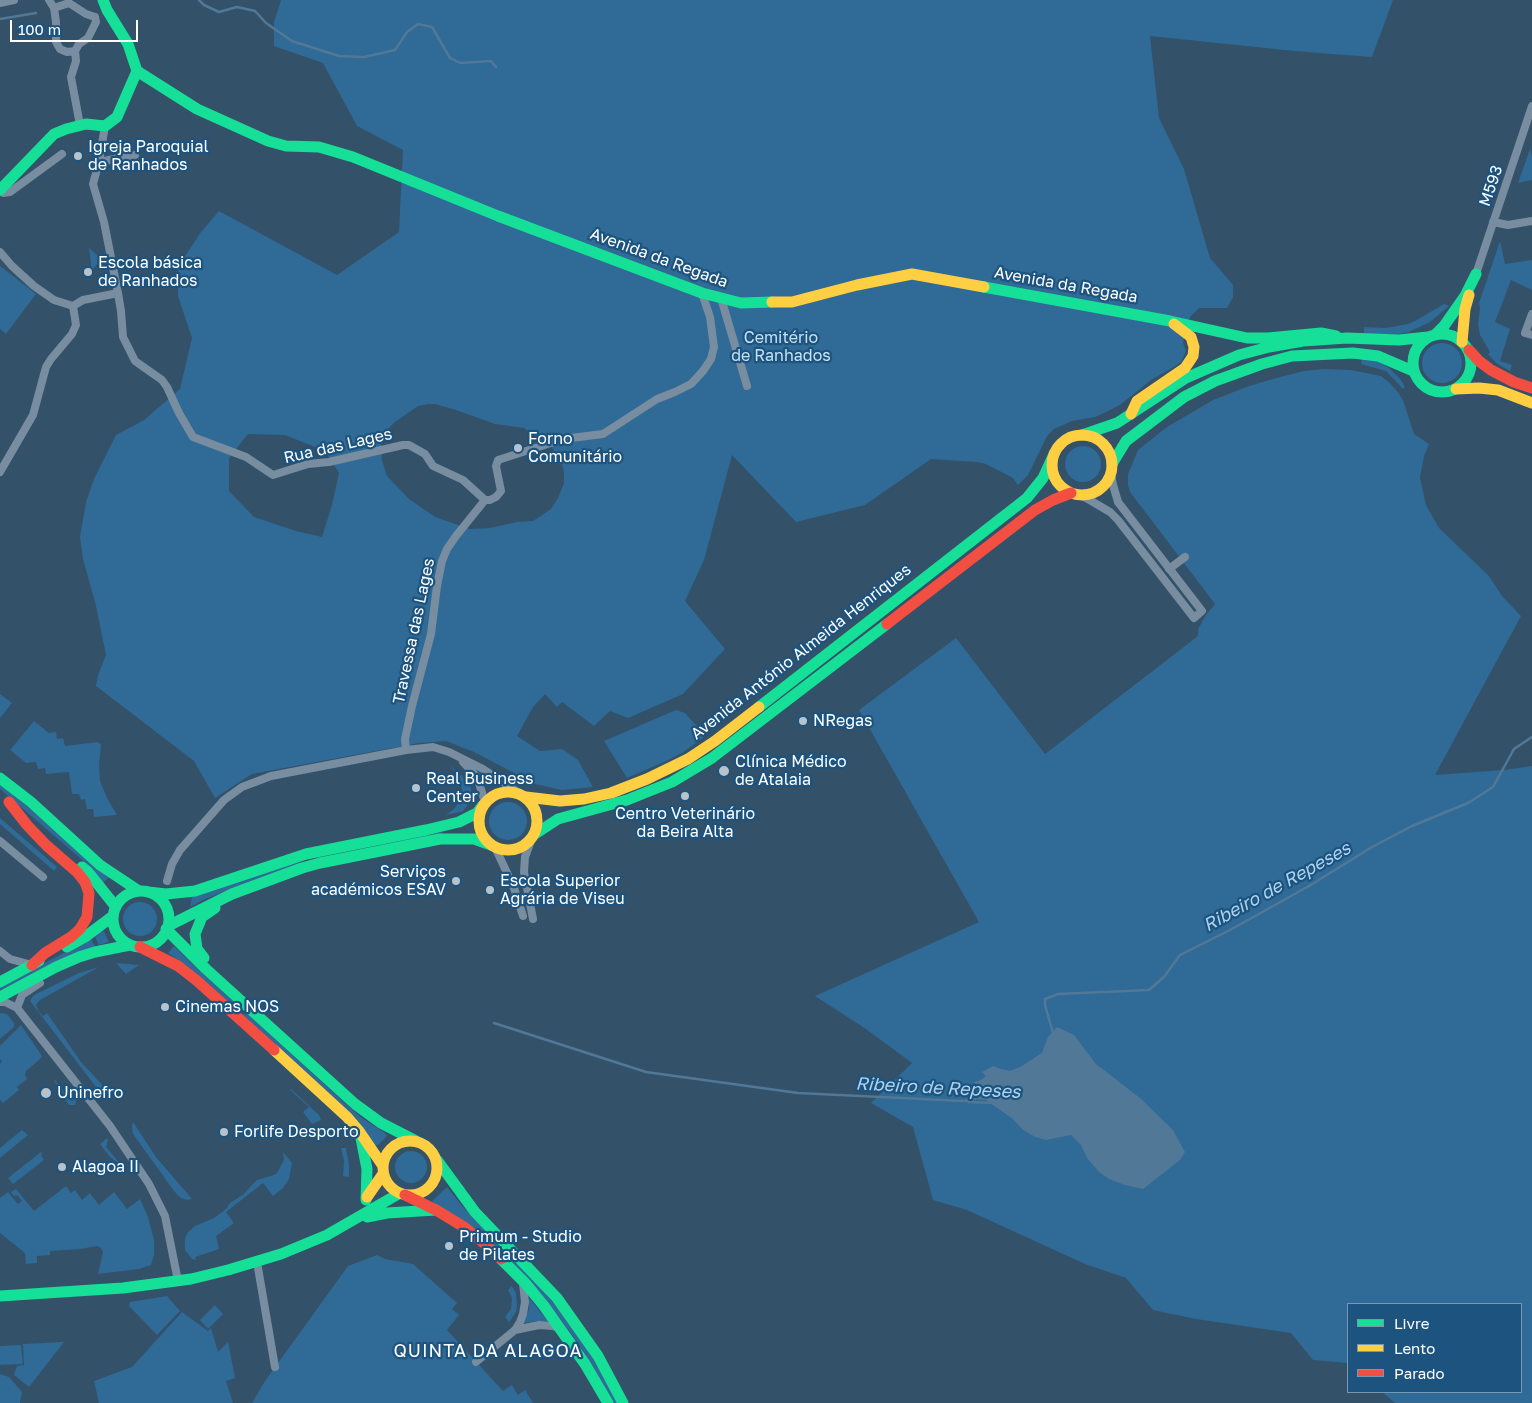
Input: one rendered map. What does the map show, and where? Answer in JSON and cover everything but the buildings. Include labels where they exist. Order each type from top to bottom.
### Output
[{"type":"main road","points":[[0,191],[51,136],[80,125],[92,123],[105,126],[117,117],[137,71],[128,44],[105,5]]},
{"type":"main road","name":"Avenida da Regada","points":[[137,71],[197,109],[268,141],[286,146],[318,148],[353,157],[498,216],[702,294],[741,303],[792,302],[857,285],[912,274],[1170,321],[1247,338],[1321,333],[1347,338]]},
{"type":"main road","points":[[1413,371],[1413,359],[1421,342],[1444,326],[1465,296],[1476,274]]},
{"type":"main road","points":[[1456,389],[1464,383],[1472,365],[1471,356],[1465,344],[1465,309],[1476,274]]},
{"type":"main road","points":[[1131,414],[1137,401],[1185,368],[1193,356],[1194,347],[1191,337],[1170,321]]},
{"type":"main road","points":[[1532,388],[1514,382],[1491,370],[1479,361],[1465,344],[1454,336],[1445,333],[1399,340],[1347,338],[1303,341],[1269,347],[1239,355],[1186,378],[1117,423],[1065,440],[1054,454],[1053,473],[1063,488],[1076,494],[1091,494],[1100,490],[1107,483],[1126,441],[1144,425],[1184,398],[1214,381],[1239,371],[1292,356],[1353,353],[1378,356],[1413,371],[1422,384],[1438,392],[1479,388],[1498,390],[1532,403]]},
{"type":"main road","points":[[1082,435],[1100,440],[1111,455],[1112,469]]},
{"type":"main road","name":"Avenida António Almeida Henriques","points":[[522,795],[560,801],[598,796],[647,780],[688,759],[715,741],[1027,498],[1043,478],[1054,454]]},
{"type":"main road","name":"Avenida António Almeida Henriques","points":[[533,836],[558,820],[627,800],[692,771],[712,758],[1035,510],[1053,500],[1076,494]]},
{"type":"main road","points":[[0,778],[31,802],[100,865],[143,892],[156,896],[162,902],[168,917],[167,928],[164,934],[158,941],[149,946],[135,946],[95,952],[79,957],[0,997]]},
{"type":"main road","points":[[0,982],[85,937],[114,911],[121,899],[129,894],[143,892],[166,894],[195,891],[306,854],[459,822],[477,813],[496,794],[503,792],[522,795],[531,802],[536,810],[537,820],[533,836],[521,847],[513,850],[505,850],[474,839],[440,839],[320,863],[232,894],[167,928]]},
{"type":"main road","points":[[0,795],[88,872],[114,911],[113,925],[123,941],[178,966],[196,980],[347,1117],[359,1131],[383,1170],[391,1188],[436,1210],[464,1227],[522,1281],[561,1329],[608,1403]]},
{"type":"main road","points":[[10,802],[27,825],[46,845],[78,872],[85,882],[89,893],[89,905],[80,929],[71,937],[45,953],[32,965]]},
{"type":"main road","points":[[484,804],[479,817],[479,825],[485,839],[493,846]]},
{"type":"main road","points":[[231,991],[217,971],[199,953],[195,934],[202,917],[223,904],[232,894]]},
{"type":"main road","points":[[167,928],[206,969],[355,1104],[381,1123],[429,1148],[475,1212],[536,1275],[562,1305],[598,1356],[623,1403]]},
{"type":"main road","points":[[359,1131],[365,1150],[367,1169],[366,1200]]},
{"type":"main road","points":[[351,1222],[383,1170],[388,1151],[401,1142],[408,1140],[416,1141]]},
{"type":"main road","points":[[0,1296],[123,1288],[178,1281],[257,1262],[327,1235],[403,1194],[414,1195],[423,1192],[436,1179],[438,1170],[437,1160]]},
{"type":"main road","points":[[351,1222],[387,1213],[436,1210]]},
{"type":"street","points":[[0,3],[14,0]]},
{"type":"street","points":[[49,0],[54,8],[56,42],[60,48],[67,52],[75,51]]},
{"type":"street","points":[[54,8],[69,3],[86,14],[95,17]]},
{"type":"street","points":[[80,125],[71,78],[76,60],[75,51],[79,44],[88,38],[96,22],[95,17],[105,5]]},
{"type":"street","name":"M593","points":[[1476,274],[1532,106]]},
{"type":"street","points":[[0,252],[34,286],[54,300],[73,306],[83,300],[118,293],[104,222],[92,184],[99,162],[105,126]]},
{"type":"street","points":[[1522,135],[1532,136]]},
{"type":"street","points":[[0,191],[3,193],[10,192],[62,154]]},
{"type":"street","points":[[99,162],[135,155]]},
{"type":"street","points":[[1493,222],[1508,225],[1532,221]]},
{"type":"street","name":"Rua das Lages","points":[[118,293],[123,337],[136,361],[162,380],[168,387],[179,413],[193,437],[246,458],[273,475],[308,464],[330,462],[409,445],[425,454],[433,466],[463,480],[485,500]]},
{"type":"street","points":[[485,500],[493,499],[501,491],[496,466],[498,460],[557,441],[603,434],[658,399],[691,384],[711,359],[714,347],[710,317],[702,294]]},
{"type":"street","points":[[721,298],[747,386]]},
{"type":"street","points":[[0,472],[33,415],[46,367],[72,334],[76,325],[73,306]]},
{"type":"street","points":[[1532,314],[1525,333],[1532,336]]},
{"type":"street","points":[[1076,494],[1110,512],[1118,520],[1194,618],[1202,611],[1118,502],[1112,485],[1112,469]]},
{"type":"street","name":"Travessa das Lages","points":[[406,750],[405,739],[431,634],[442,561],[456,536],[485,500]]},
{"type":"street","points":[[1170,569],[1185,557]]},
{"type":"street","points":[[167,881],[172,864],[180,850],[218,806],[236,790],[271,776],[406,750],[433,748],[442,749],[483,769],[522,795]]},
{"type":"street","points":[[456,755],[477,776],[484,804]]},
{"type":"street","points":[[533,836],[525,856],[524,872],[533,918]]},
{"type":"street","points":[[0,841],[43,878]]},
{"type":"street","points":[[493,846],[514,888],[523,916]]},
{"type":"street","points":[[0,951],[10,959],[32,965]]},
{"type":"street","points":[[17,1008],[22,995],[47,979],[56,967]]},
{"type":"street","points":[[0,1002],[5,1002],[17,1008],[110,1126],[152,1189],[165,1216],[178,1281]]},
{"type":"street","points":[[257,1262],[275,1367]]},
{"type":"street","points":[[476,1362],[515,1330],[520,1322],[525,1308],[522,1281]]},
{"type":"street","points":[[515,1330],[539,1325],[553,1326],[561,1329]]},
{"type":"green space","name":"Cemitério de Ranhados","points":[[281,0],[1393,0],[1372,57],[1150,36],[1159,118],[1184,169],[1210,258],[1233,285],[1233,297],[1227,308],[1199,308],[1190,317],[1183,343],[1186,351],[1181,362],[1151,380],[1120,405],[1095,417],[1072,421],[1054,429],[1047,436],[1028,475],[1018,485],[1013,478],[986,464],[931,459],[865,505],[796,522],[732,455],[704,560],[685,601],[725,649],[683,694],[628,718],[610,711],[594,726],[562,702],[557,707],[545,694],[533,707],[517,736],[540,751],[562,749],[578,760],[593,787],[562,790],[535,784],[474,752],[446,741],[419,743],[252,774],[215,798],[194,761],[96,686],[106,655],[96,606],[83,559],[80,537],[86,502],[94,479],[116,435],[144,420],[180,389],[192,338],[178,296],[178,267],[201,232],[219,211],[337,275],[399,232],[403,150],[357,126],[323,63],[274,46],[274,22]],"holes":[[[428,404],[456,410],[495,424],[524,428],[551,446],[561,460],[564,472],[564,483],[551,509],[533,521],[517,522],[490,528],[470,529],[435,517],[409,499],[387,476],[382,460],[381,445],[383,437],[395,422],[418,406]],[[248,434],[285,435],[325,451],[339,473],[322,537],[296,531],[254,517],[229,491],[229,458]]]},
{"type":"green space","points":[[1530,149],[1532,180],[1518,183]]},
{"type":"green space","points":[[1500,241],[1505,264],[1532,260],[1532,290],[1511,280],[1495,322],[1510,329],[1500,361],[1512,365],[1510,371],[1496,363],[1488,354],[1490,352],[1480,335],[1478,325],[1479,303]]},
{"type":"green space","points":[[89,248],[97,255],[98,262],[92,271]]},
{"type":"green space","points":[[0,266],[36,294],[6,334],[0,329]]},
{"type":"green space","points":[[1444,304],[1449,306],[1430,322],[1409,332],[1399,334],[1364,334],[1364,327],[1386,328],[1408,324]]},
{"type":"green space","points":[[1442,343],[1456,349],[1462,363],[1456,377],[1442,383],[1428,377],[1422,363],[1428,349]]},
{"type":"green space","points":[[1362,358],[1376,361],[1388,367],[1405,387],[1403,389],[1386,371],[1361,364]]},
{"type":"green space","points":[[1323,369],[1351,370],[1381,376],[1397,391],[1403,400],[1414,434],[1429,444],[1424,456],[1420,478],[1426,505],[1439,528],[1489,576],[1502,596],[1521,616],[1435,775],[1532,766],[1532,1403],[1395,1403],[1383,1393],[1522,1393],[1522,1303],[1347,1303],[1347,1363],[1313,1360],[1291,1333],[1196,1319],[1153,1310],[1126,1278],[1085,1264],[967,1210],[933,1200],[913,1127],[871,1103],[912,1063],[866,1029],[815,996],[979,922],[859,710],[956,638],[1045,754],[1198,636],[1198,629],[1215,604],[1130,492],[1128,474],[1138,450],[1167,427],[1213,400],[1249,386],[1304,371]]},
{"type":"green space","points":[[1083,446],[1090,447],[1096,451],[1100,457],[1100,471],[1096,477],[1090,481],[1083,482],[1076,481],[1070,477],[1066,471],[1065,464],[1066,457],[1070,451],[1076,447]]},
{"type":"green space","points":[[0,694],[12,703],[0,718]]},
{"type":"green space","points":[[676,710],[685,713],[705,735],[704,737],[682,753],[627,778],[604,741]]},
{"type":"green space","points":[[34,721],[49,733],[56,732],[57,739],[63,738],[65,746],[98,742],[101,745],[100,781],[117,815],[94,817],[93,809],[87,809],[85,799],[81,800],[79,794],[72,794],[69,772],[46,774],[45,768],[38,769],[36,762],[26,763],[10,750]]},
{"type":"green space","points":[[450,765],[468,782],[471,788],[471,797],[463,811],[446,815],[455,808],[460,800],[462,790],[460,778]]},
{"type":"green space","points":[[0,784],[109,877],[102,884],[88,865],[0,789]]},
{"type":"green space","points":[[508,802],[521,808],[527,821],[521,834],[508,840],[495,834],[489,821],[495,808]]},
{"type":"green space","points":[[0,818],[57,867],[54,871],[0,824]]},
{"type":"green space","points":[[442,832],[443,835],[232,889],[190,907],[192,897],[275,868]]},
{"type":"green space","points":[[140,902],[147,903],[152,907],[156,912],[156,926],[152,931],[147,935],[140,936],[133,935],[128,931],[124,926],[123,919],[124,912],[128,907],[133,903]]},
{"type":"green space","points":[[102,931],[109,942],[99,945],[95,937]]},
{"type":"green space","points":[[91,939],[95,946],[0,990],[0,986]]},
{"type":"green space","points":[[173,947],[242,1009],[239,1013],[168,953]]},
{"type":"green space","points":[[116,963],[139,965],[126,974]]},
{"type":"green space","points":[[99,967],[40,1000],[36,1005],[38,1011],[43,1016],[47,1013],[81,1062],[106,1089],[103,1090],[96,1087],[30,1001],[36,994],[79,973]]},
{"type":"green space","points":[[246,1012],[347,1105],[387,1136],[378,1145],[375,1145],[242,1016]]},
{"type":"green space","points":[[0,1013],[7,1014],[14,1023],[14,1027],[0,1039]]},
{"type":"green space","points":[[21,1025],[42,1056],[26,1071],[27,1079],[17,1087],[19,1090],[3,1103],[0,1099],[0,1064],[2,1061],[0,1059],[0,1046]]},
{"type":"green space","points":[[53,1078],[72,1101],[75,1098],[75,1105],[69,1105]]},
{"type":"green space","points":[[291,1089],[319,1115],[321,1120],[312,1124],[303,1112],[309,1107]]},
{"type":"green space","points":[[133,1122],[156,1157],[192,1199],[181,1198],[174,1191],[133,1134]]},
{"type":"green space","points":[[325,1127],[328,1135],[318,1139],[315,1131]]},
{"type":"green space","points":[[22,1130],[28,1135],[0,1158],[0,1148]]},
{"type":"green space","points":[[107,1138],[106,1147],[122,1166],[110,1157],[100,1144]]},
{"type":"green space","points":[[341,1148],[346,1148],[349,1177],[343,1176],[344,1161]]},
{"type":"green space","points":[[411,1151],[422,1156],[427,1167],[422,1178],[411,1183],[400,1178],[395,1167],[400,1156]]},
{"type":"green space","points":[[41,1152],[44,1160],[13,1184],[8,1178]]},
{"type":"green space","points":[[283,1152],[292,1163],[289,1179],[283,1188],[273,1196],[263,1183],[226,1212],[234,1223],[216,1236],[219,1249],[195,1257],[196,1260],[192,1259],[185,1250],[185,1238],[188,1232],[195,1226],[214,1218],[226,1209],[230,1203],[244,1194],[257,1180],[277,1173],[284,1160]]},
{"type":"green space","points":[[66,1186],[71,1193],[75,1190],[82,1200],[90,1193],[99,1205],[114,1192],[127,1209],[140,1199],[148,1217],[154,1240],[154,1255],[151,1265],[139,1269],[98,1274],[103,1252],[97,1246],[50,1251],[50,1255],[37,1256],[37,1263],[26,1264],[25,1253],[0,1233],[0,1198],[8,1192],[18,1204],[22,1201],[11,1192],[16,1189],[34,1211]]},
{"type":"green space","points":[[447,1187],[463,1207],[532,1277],[561,1312],[585,1346],[618,1403],[613,1403],[582,1349],[558,1316],[432,1201]]},
{"type":"green space","points":[[377,1255],[385,1259],[413,1264],[457,1303],[452,1309],[459,1315],[447,1330],[503,1391],[512,1385],[518,1395],[525,1390],[533,1403],[252,1403],[265,1381],[348,1266]]},
{"type":"green space","points":[[512,1286],[516,1293],[517,1305],[516,1312],[509,1322],[505,1317],[511,1309],[512,1298],[508,1290]]},
{"type":"green space","points":[[167,1296],[180,1311],[157,1335],[129,1306],[130,1302]]},
{"type":"green space","points":[[529,1298],[548,1321],[523,1323],[529,1309]]},
{"type":"green space","points":[[215,1305],[223,1314],[208,1329],[200,1320]]},
{"type":"green space","points":[[182,1312],[208,1331],[211,1328],[218,1352],[228,1342],[235,1378],[226,1381],[233,1403],[99,1403],[94,1381],[132,1367]]},
{"type":"green space","points":[[64,1342],[29,1387],[14,1375],[17,1366],[24,1365],[23,1344]]},
{"type":"green space","points":[[21,1345],[23,1364],[0,1365],[0,1346]]},
{"type":"green space","points":[[0,1374],[9,1377],[22,1392],[20,1403],[0,1403]]},
{"type":"shaded area","points":[[1057,1027],[1074,1035],[1096,1064],[1140,1098],[1173,1130],[1185,1152],[1180,1160],[1143,1189],[1109,1179],[1099,1172],[1087,1158],[1081,1145],[1071,1135],[1046,1140],[1035,1137],[986,1100],[976,1099],[970,1103],[962,1101],[979,1091],[974,1082],[986,1076],[982,1072],[993,1066],[1010,1071],[1042,1053],[1048,1037]]},
{"type":"waterway","points":[[199,0],[204,5],[219,12],[237,7],[255,11],[266,23],[292,41],[339,56],[364,57],[395,50],[407,32],[418,24],[432,27],[450,58],[460,63],[491,61],[496,67]]},
{"type":"waterway","points":[[0,19],[36,13]]},
{"type":"waterway","name":"Ribeiro de Repeses","points":[[1053,1033],[1045,999],[1058,994],[1149,990],[1164,977],[1180,955],[1230,930],[1309,886],[1372,847],[1412,826],[1468,803],[1493,787],[1514,749],[1532,737]]},
{"type":"waterway","name":"Ribeiro de Repeses","points":[[494,1023],[646,1072],[798,1093],[963,1101]]},
{"type":"waterway","name":"Ribeiro de Repeses","points":[[969,1102],[993,1103]]},
{"type":"traffic: fast","points":[[0,190],[54,134],[86,124],[105,126],[117,117],[137,71],[128,44],[103,0]]},
{"type":"traffic: fast","points":[[137,71],[197,109],[268,141],[286,146],[319,147],[353,157],[498,216],[702,293],[741,303],[772,302]]},
{"type":"traffic: fast","points":[[1436,334],[1444,326],[1465,296],[1476,274]]},
{"type":"traffic: fast","points":[[984,287],[1170,321],[1247,338],[1321,333],[1336,336]]},
{"type":"traffic: fast","points":[[1436,334],[1448,334],[1463,342],[1471,357],[1471,363],[1471,369],[1463,384],[1448,392],[1436,392],[1421,384],[1413,369],[1413,357],[1421,342],[1436,334]]},
{"type":"traffic: fast","points":[[1082,435],[1117,423],[1186,378],[1239,355],[1303,341],[1347,338],[1399,340],[1428,337]]},
{"type":"traffic: fast","points":[[1112,464],[1126,441],[1184,397],[1215,381],[1262,364],[1292,356],[1353,353],[1378,356],[1413,371]]},
{"type":"traffic: fast","points":[[759,707],[1027,498],[1043,478],[1054,454]]},
{"type":"traffic: fast","points":[[535,834],[558,819],[627,800],[672,782],[712,758],[887,624]]},
{"type":"traffic: fast","points":[[0,778],[31,802],[100,865],[139,891]]},
{"type":"traffic: fast","points":[[148,892],[166,894],[195,891],[306,854],[459,822],[477,813],[483,805]]},
{"type":"traffic: fast","points":[[168,926],[232,894],[320,863],[440,839],[474,839],[491,845]]},
{"type":"traffic: fast","points":[[82,867],[116,907]]},
{"type":"traffic: fast","points":[[141,891],[152,893],[161,899],[167,908],[169,919],[167,930],[161,939],[152,945],[141,947],[130,945],[121,939],[115,930],[113,919],[115,908],[121,899],[130,893],[141,891]]},
{"type":"traffic: fast","points":[[204,958],[197,949],[195,934],[202,917],[215,908]]},
{"type":"traffic: fast","points":[[67,947],[85,937],[113,916]]},
{"type":"traffic: fast","points":[[166,929],[206,969],[355,1104],[381,1123],[416,1141]]},
{"type":"traffic: fast","points":[[0,997],[79,957],[130,945]]},
{"type":"traffic: fast","points":[[0,982],[39,961]]},
{"type":"traffic: fast","points":[[361,1138],[367,1169],[366,1200]]},
{"type":"traffic: fast","points":[[437,1160],[475,1212],[557,1298],[598,1356],[623,1403]]},
{"type":"traffic: fast","points":[[0,1296],[123,1288],[191,1279],[228,1270],[281,1254],[327,1235],[400,1193]]},
{"type":"traffic: fast","points":[[367,1217],[387,1213],[436,1210]]},
{"type":"traffic: fast","points":[[501,1259],[526,1284],[544,1306],[585,1364],[608,1403]]},
{"type":"traffic: slow","points":[[772,302],[792,302],[857,285],[912,274],[984,287]]},
{"type":"traffic: slow","points":[[1462,342],[1465,309],[1469,295]]},
{"type":"traffic: slow","points":[[1131,414],[1137,401],[1185,368],[1193,356],[1194,347],[1191,337],[1174,324]]},
{"type":"traffic: slow","points":[[1456,389],[1479,388],[1498,390],[1532,403]]},
{"type":"traffic: slow","points":[[1082,435],[1099,440],[1107,448],[1112,465],[1107,482],[1099,490],[1082,495],[1065,490],[1057,482],[1052,465],[1057,448],[1065,440],[1082,435]]},
{"type":"traffic: slow","points":[[526,797],[560,801],[584,799],[611,793],[647,779],[688,759],[759,707]]},
{"type":"traffic: slow","points":[[502,792],[514,792],[529,800],[537,815],[537,821],[537,827],[529,842],[514,850],[502,850],[487,842],[479,827],[479,815],[487,800],[502,792]]},
{"type":"traffic: slow","points":[[274,1050],[347,1117],[383,1166]]},
{"type":"traffic: slow","points":[[405,1141],[415,1141],[425,1145],[433,1153],[437,1168],[433,1183],[425,1191],[415,1195],[405,1195],[395,1191],[387,1183],[383,1173],[383,1163],[387,1153],[395,1145],[405,1141]]},
{"type":"traffic: slow","points":[[367,1197],[383,1174]]},
{"type":"traffic: jam","points":[[1469,350],[1491,370],[1514,382],[1532,388]]},
{"type":"traffic: jam","points":[[887,624],[1035,510],[1071,493]]},
{"type":"traffic: jam","points":[[9,802],[46,845],[77,872],[85,882],[89,893],[87,917],[80,929],[71,937],[45,953],[32,965]]},
{"type":"traffic: jam","points":[[140,947],[178,966],[274,1050]]},
{"type":"traffic: jam","points":[[405,1195],[436,1210],[464,1227],[501,1259]]},
{"type":"place","name":"Igreja Paroquial de Ranhados","points":[[78,156]]},
{"type":"place","name":"Escola básica de Ranhados","points":[[88,272]]},
{"type":"place","name":"Forno Comunitário","points":[[518,448]]},
{"type":"place","name":"NRegas","points":[[803,721]]},
{"type":"place","name":"Clínica Médico de Atalaia","points":[[724,771]]},
{"type":"place","name":"Real Business Center","points":[[416,788]]},
{"type":"place","name":"Centro Veterinário da Beira Alta","points":[[685,796]]},
{"type":"place","name":"Serviços académicos ESAV","points":[[456,881]]},
{"type":"place","name":"Escola Superior Agrária de Viseu","points":[[490,890]]},
{"type":"place","name":"Cinemas NOS","points":[[165,1007]]},
{"type":"place","name":"Uninefro","points":[[46,1093]]},
{"type":"place","name":"Forlife Desporto","points":[[224,1132]]},
{"type":"place","name":"Alagoa II","points":[[62,1167]]},
{"type":"place","name":"Primum - Studio de Pilates","points":[[449,1246]]},
{"type":"district","name":"QUINTA DA ALAGOA","points":[[488,1351]]}]
